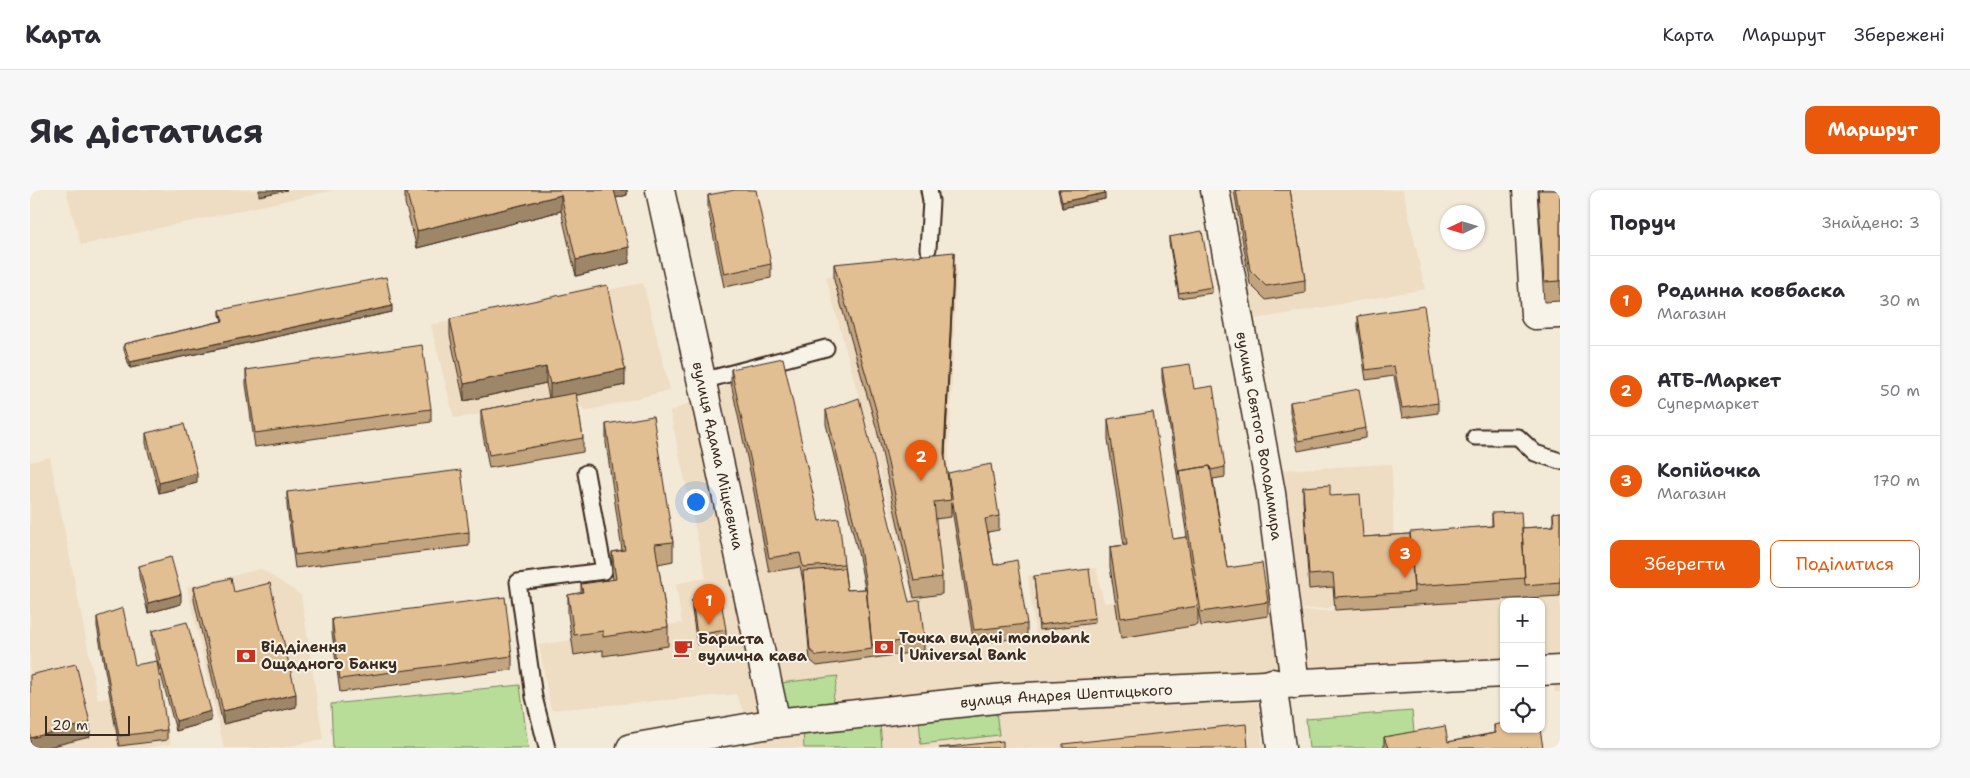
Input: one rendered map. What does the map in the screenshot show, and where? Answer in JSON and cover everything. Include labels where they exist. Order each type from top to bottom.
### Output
[{"type":"street","name":"вулиця Адама Міцкевича","points":[[660,190],[776,722]]},
{"type":"street","name":"вулиця Святого Володимира","points":[[1215,190],[1271,493],[1283,683],[1281,748]]},
{"type":"street","points":[[1527,190],[1535,315],[1560,314]]},
{"type":"street","points":[[1545,671],[1560,670]]},
{"type":"street","name":"вулиця Андрея Шептицького","points":[[631,748],[776,722],[1004,698],[1500,673]]},
{"type":"lane","points":[[928,249],[931,201],[929,190]]},
{"type":"lane","points":[[702,381],[826,348]]},
{"type":"lane","points":[[1475,437],[1518,437],[1535,453],[1560,461]]},
{"type":"lane","points":[[547,748],[534,698],[518,582],[604,571],[586,473]]},
{"type":"shaded area","points":[[66,190],[335,190],[81,245]]},
{"type":"shaded area","points":[[1228,190],[1403,190],[1425,289],[1255,319]]},
{"type":"shaded area","points":[[957,264],[948,470],[973,597],[980,646],[1036,638],[1028,576],[1096,568],[1104,603],[1293,579],[1297,611],[1330,611],[1397,560],[1560,570],[1560,692],[1555,692],[1551,663],[1545,663],[1545,598],[1500,598],[1500,667],[752,730],[736,694],[551,710],[539,645],[682,623],[676,584],[706,578],[670,412],[734,382],[809,547],[824,639],[893,599],[912,597],[826,277]]},
{"type":"shaded area","points":[[643,283],[670,390],[586,411],[575,401],[454,418],[431,325]]},
{"type":"shaded area","points":[[50,457],[98,700],[156,686],[171,744],[146,748],[30,748],[30,462]]},
{"type":"shaded area","points":[[1392,464],[1394,559],[1329,608],[1302,609],[1282,470]]},
{"type":"shaded area","points":[[261,569],[301,595],[323,739],[281,748],[224,748],[187,587]]},
{"type":"shaded area","points":[[1248,694],[1258,702],[1263,748],[755,748],[753,734],[891,718]]},
{"type":"green space","points":[[838,676],[831,707],[788,708],[783,702],[780,683]]},
{"type":"green space","points":[[520,685],[528,748],[333,748],[331,704]]},
{"type":"green space","points":[[996,711],[999,735],[921,744],[919,719]]},
{"type":"green space","points":[[1412,711],[1415,742],[1391,748],[1309,748],[1306,719]]},
{"type":"green space","points":[[880,723],[882,748],[804,748],[803,730]]},
{"type":"building","points":[[406,190],[614,190],[629,247],[576,260],[561,195],[417,231]]},
{"type":"building","points":[[735,190],[756,190],[771,264],[724,274],[708,195]]},
{"type":"building","points":[[1059,190],[1104,190],[1105,193],[1062,202]]},
{"type":"building","points":[[1236,190],[1290,190],[1305,280],[1266,286],[1250,270]]},
{"type":"building","points":[[1538,190],[1560,190],[1560,281],[1544,282]]},
{"type":"building","points":[[1202,231],[1212,287],[1179,293],[1169,237]]},
{"type":"building","points":[[954,252],[944,453],[951,500],[934,502],[942,577],[914,581],[877,413],[834,264]]},
{"type":"building","points":[[386,277],[392,306],[130,362],[124,344],[223,321],[220,310]]},
{"type":"building","points":[[607,285],[625,369],[550,384],[546,367],[464,384],[450,319]]},
{"type":"building","points":[[1424,306],[1438,403],[1402,408],[1394,366],[1366,370],[1358,316]]},
{"type":"building","points":[[422,345],[431,409],[255,433],[246,370]]},
{"type":"building","points":[[783,358],[819,521],[839,518],[844,564],[803,567],[800,553],[769,558],[731,369]]},
{"type":"building","points":[[1190,364],[1194,389],[1213,386],[1225,467],[1211,470],[1210,466],[1179,471],[1179,475],[1162,368]]},
{"type":"building","points":[[1359,389],[1366,428],[1298,441],[1290,402]]},
{"type":"building","points":[[576,393],[583,438],[489,455],[481,410]]},
{"type":"building","points":[[859,398],[909,602],[920,600],[924,638],[872,645],[866,585],[859,543],[826,410]]},
{"type":"building","points":[[1153,412],[1173,539],[1187,537],[1198,606],[1121,618],[1110,547],[1127,545],[1108,419]]},
{"type":"building","points":[[653,416],[673,542],[655,544],[668,627],[603,637],[603,631],[574,635],[568,595],[583,592],[581,584],[616,579],[612,552],[625,550],[606,424]]},
{"type":"building","points":[[184,424],[197,473],[159,483],[146,433]]},
{"type":"building","points":[[991,464],[999,516],[985,519],[994,565],[1017,560],[1027,624],[974,630],[948,473]]},
{"type":"building","points":[[1210,466],[1227,568],[1262,563],[1268,602],[1201,612],[1179,471]]},
{"type":"building","points":[[461,470],[469,532],[295,555],[287,492]]},
{"type":"building","points":[[1330,485],[1330,496],[1360,494],[1363,537],[1410,534],[1414,592],[1335,597],[1333,573],[1309,575],[1303,487]]},
{"type":"building","points":[[1521,512],[1525,578],[1414,586],[1410,532],[1493,526],[1492,513]]},
{"type":"building","points":[[1560,512],[1560,582],[1525,585],[1522,528],[1554,526],[1553,513]]},
{"type":"building","points":[[171,557],[181,594],[148,603],[139,566]]},
{"type":"building","points":[[844,568],[847,590],[866,589],[872,649],[817,656],[810,650],[803,571]]},
{"type":"building","points":[[1089,569],[1095,618],[1039,625],[1034,576]]},
{"type":"building","name":"Відділення Ощадного Банку","points":[[231,578],[234,592],[270,583],[296,694],[223,711],[194,587]]},
{"type":"building","points":[[720,595],[726,630],[697,635],[692,600]]},
{"type":"building","points":[[505,597],[512,656],[340,679],[332,619]]},
{"type":"building","points":[[123,608],[135,665],[157,661],[167,730],[119,736],[97,617]]},
{"type":"building","points":[[187,622],[211,711],[176,721],[152,631]]},
{"type":"building","points":[[76,664],[90,723],[30,738],[30,675]]},
{"type":"building","points":[[1246,724],[1248,748],[1063,748],[1063,744]]},
{"type":"building","points":[[1500,724],[1500,733],[1541,733],[1543,748],[1388,748],[1384,737],[1445,726],[1448,742],[1496,733],[1494,725]]},
{"type":"building","points":[[1003,741],[1003,748],[939,748]]},
{"type":"place","name":"АТБ-Маркет","points":[[921,481]]},
{"type":"place","name":"Копійочка","points":[[1405,578]]},
{"type":"place","name":"Родинна ковбаска","points":[[709,625]]},
{"type":"place","name":"Точка видачі monobank | Universal Bank","points":[[884,647]]},
{"type":"place","name":"Бариста вулична кава","points":[[683,648]]},
{"type":"place","name":"Відділення Ощадного Банку","points":[[246,656]]}]
